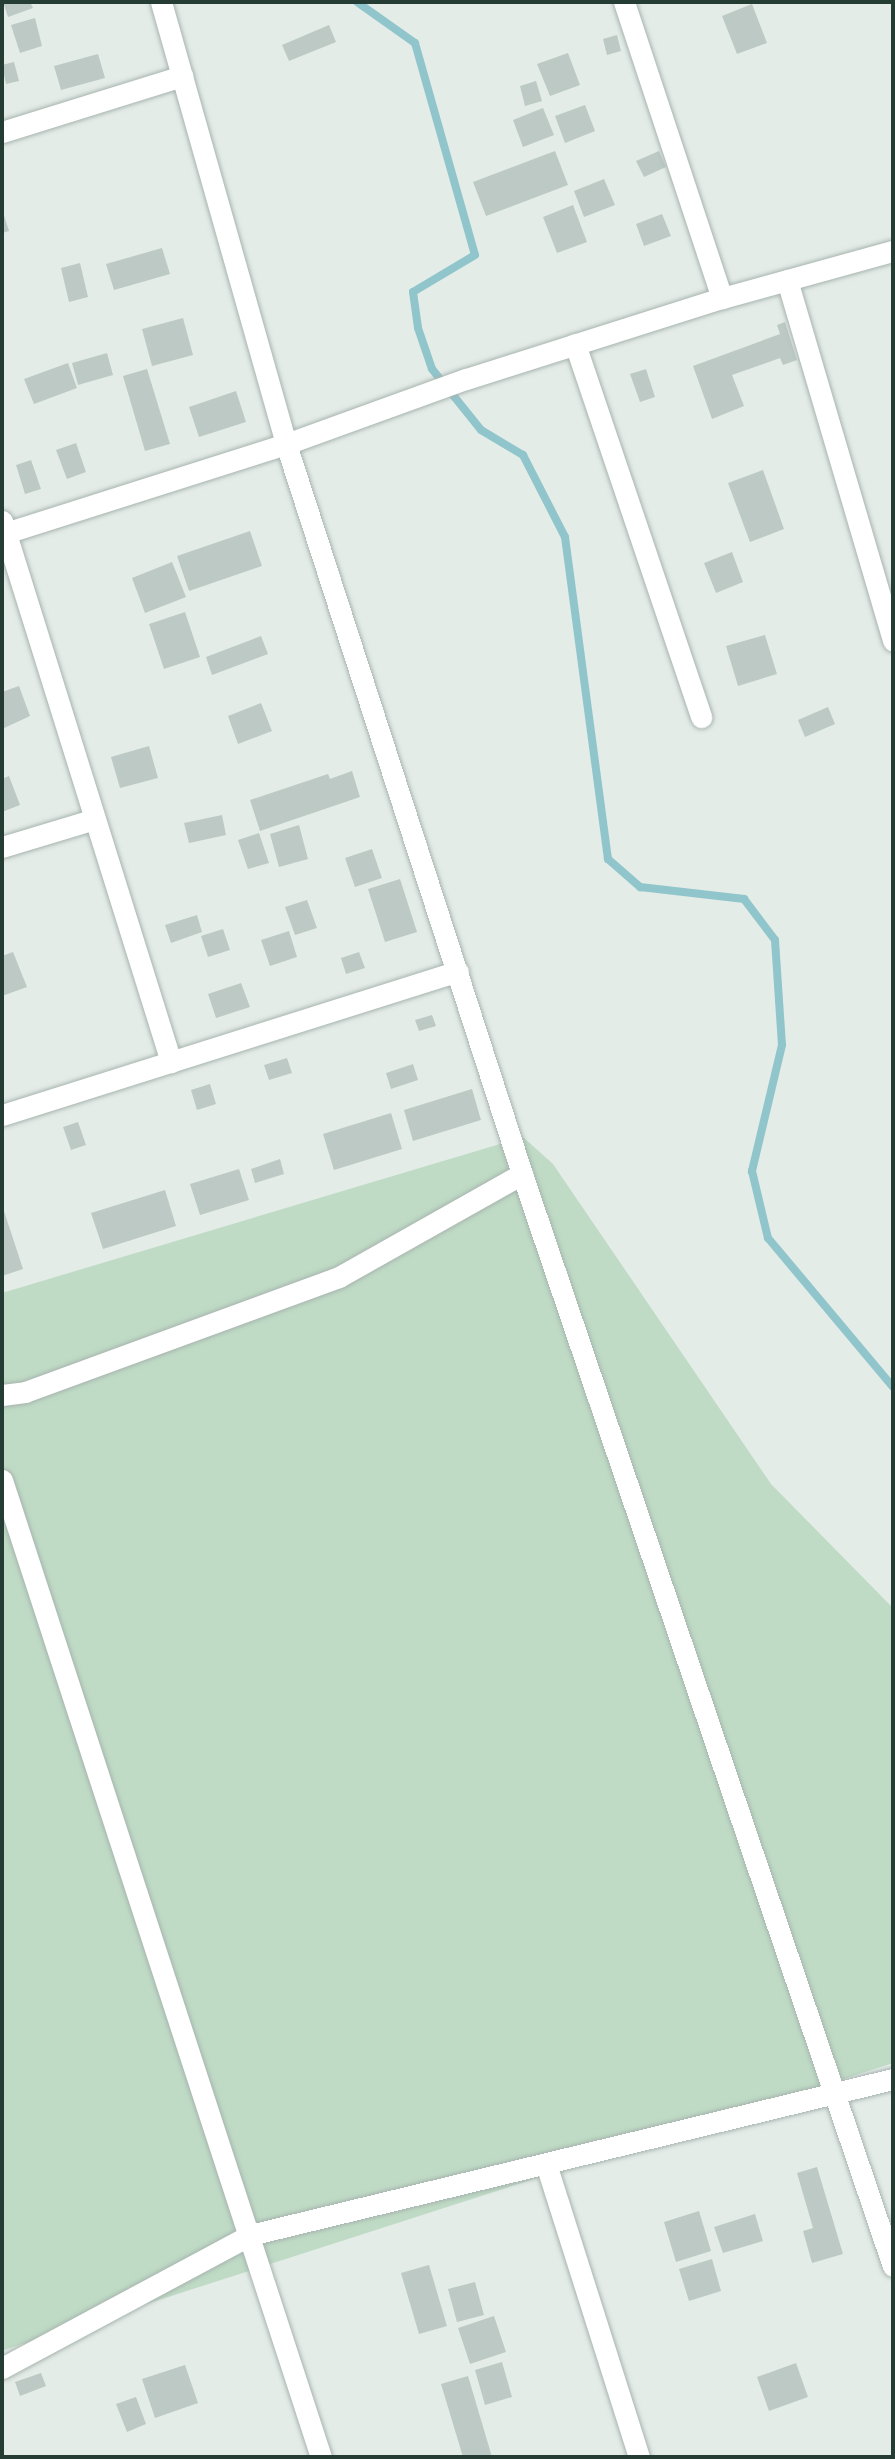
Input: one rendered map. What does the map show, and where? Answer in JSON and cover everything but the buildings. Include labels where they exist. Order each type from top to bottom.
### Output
[{"type":"street","points":[[161,2],[286,444],[522,1174],[838,2094],[893,2266]]},
{"type":"street","points":[[624,2],[722,298]]},
{"type":"street","points":[[2,132],[182,76]]},
{"type":"street","points":[[171,1062],[3,529],[286,444],[467,379],[722,298],[893,251]]},
{"type":"street","points":[[787,280],[893,641]]},
{"type":"street","points":[[575,344],[701,717]]},
{"type":"street","points":[[2,846],[95,819]]},
{"type":"street","points":[[2,1115],[458,971]]},
{"type":"street","points":[[2,1395],[25,1392],[339,1277],[522,1174]]},
{"type":"street","points":[[2,1480],[250,2235],[320,2457]]},
{"type":"street","points":[[2,2368],[250,2235],[893,2079]]},
{"type":"street","points":[[546,2164],[639,2457]]},
{"type":"green space","points":[[523,1137],[553,1164],[771,1484],[893,1608],[893,2063],[4,2350],[2,1293]]},
{"type":"waterway","points":[[357,2],[415,43],[475,255],[413,292],[418,328],[432,369],[481,430],[523,455],[565,537],[608,859],[640,887],[744,899],[775,940],[782,1045],[752,1171],[768,1238],[893,1387]]}]
